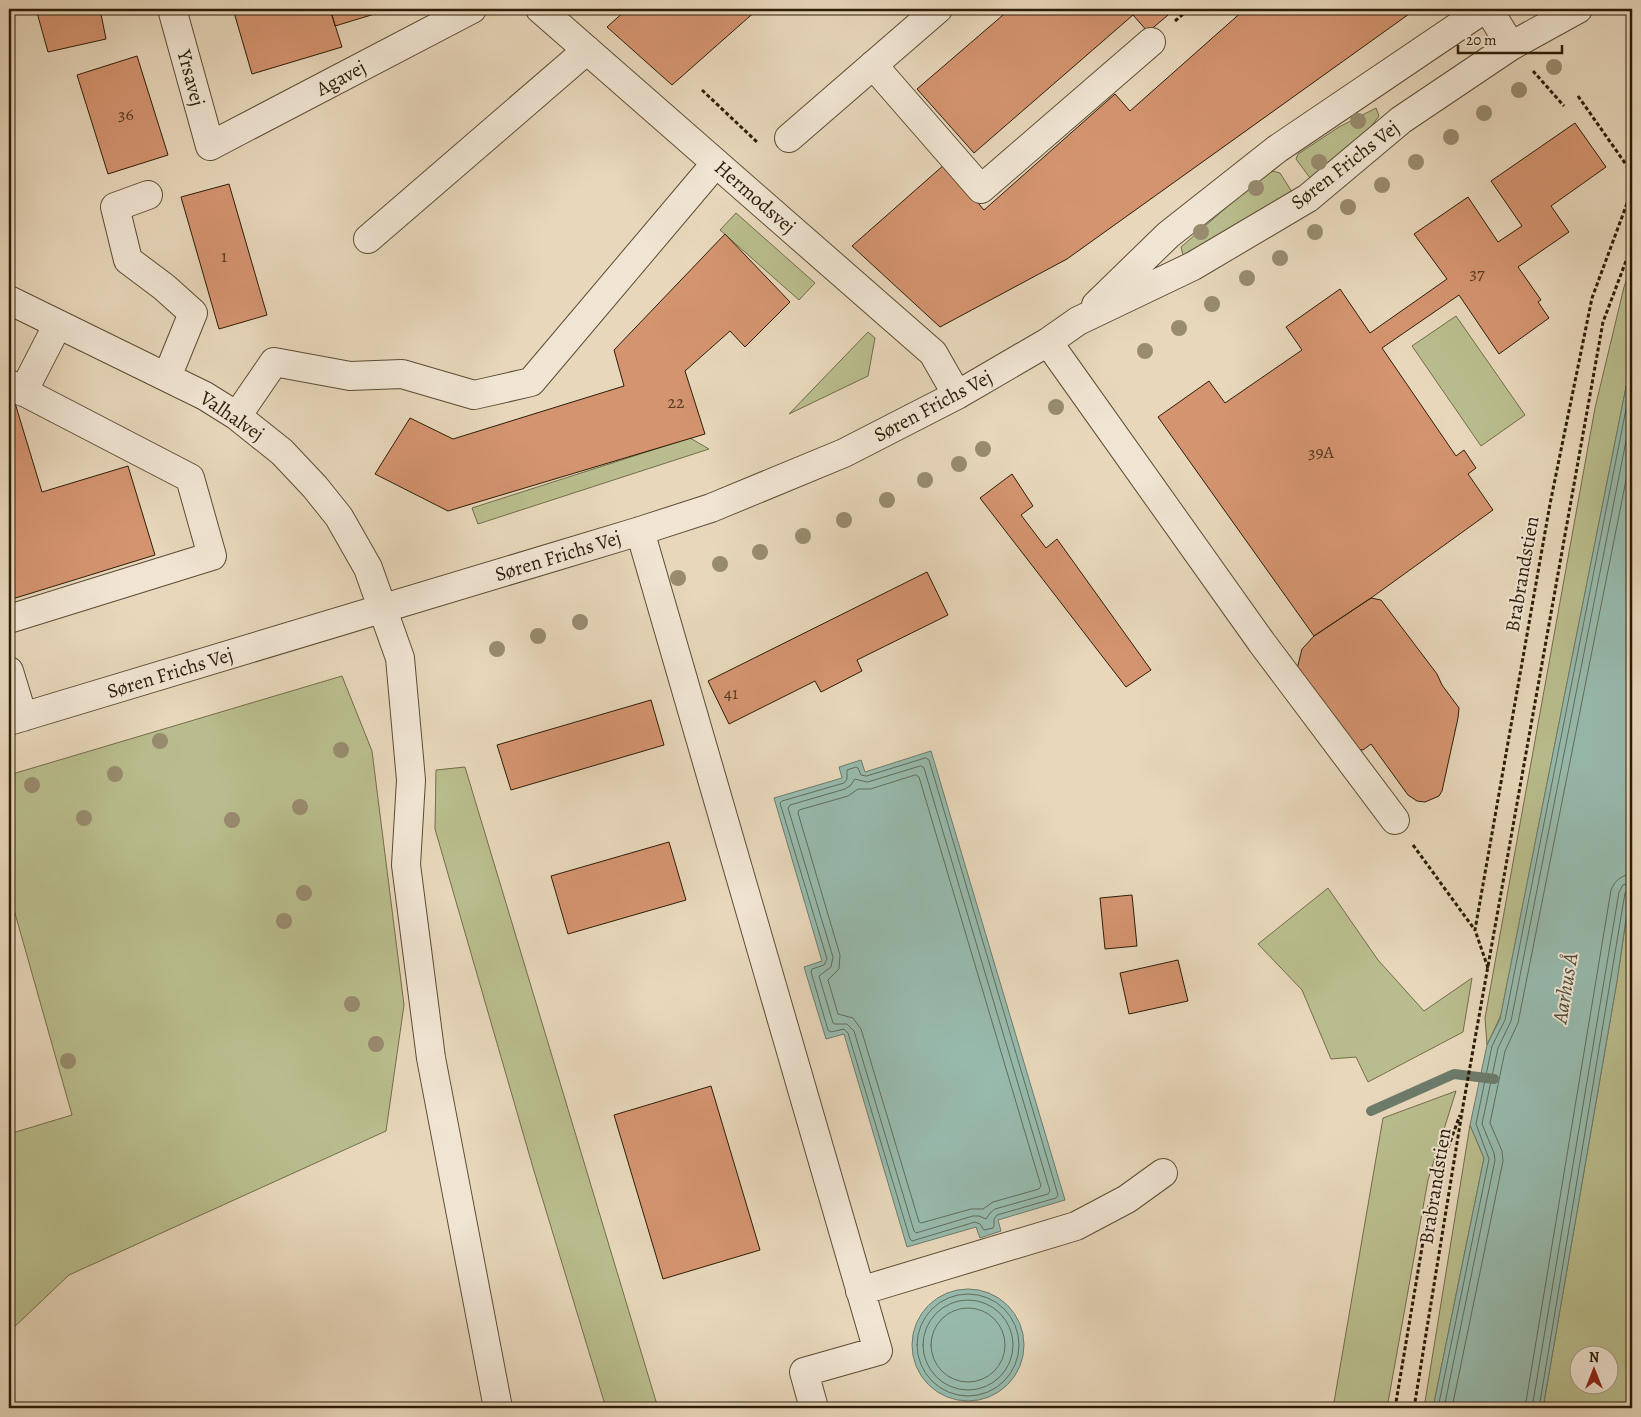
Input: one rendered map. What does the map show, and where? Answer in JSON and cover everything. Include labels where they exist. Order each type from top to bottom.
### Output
[{"type":"street","name":"Yrsavej","points":[[172,9],[210,146]]},
{"type":"street","name":"Agavej","points":[[210,146],[472,9]]},
{"type":"street","name":"Hermodsvej","points":[[540,9],[933,352],[957,395]]},
{"type":"street","points":[[790,138],[938,9]]},
{"type":"street","points":[[1486,9],[1511,46]]},
{"type":"street","name":"Søren Frichs Vej","points":[[16,719],[640,531],[711,508],[836,457],[957,395],[1048,342],[1078,321],[1168,235],[1277,149],[1486,9]]},
{"type":"street","name":"Søren Frichs Vej","points":[[1078,321],[1193,266],[1308,198],[1401,120],[1511,46],[1578,9]]},
{"type":"street","points":[[873,66],[981,189],[1151,42]]},
{"type":"street","points":[[368,239],[587,50]]},
{"type":"street","points":[[237,416],[274,362],[350,376],[402,374],[474,395],[531,382],[716,163]]},
{"type":"street","points":[[148,194],[115,207],[128,260],[164,286],[193,313],[167,377]]},
{"type":"street","name":"Valhalvej","points":[[9,300],[205,396],[237,416],[282,452],[314,487],[339,518],[368,568],[381,610],[400,658],[410,780],[406,865],[430,1058],[498,1408]]},
{"type":"street","points":[[9,619],[212,556],[190,478],[16,388],[58,324]]},
{"type":"street","points":[[1048,342],[1262,643],[1395,820]]},
{"type":"street","points":[[640,531],[878,1351],[804,1372],[814,1408]]},
{"type":"street","points":[[9,671],[16,719]]},
{"type":"street","points":[[860,1291],[1076,1226],[1127,1199],[1163,1173]]},
{"type":"path","points":[[1511,46],[1564,106]]},
{"type":"path","points":[[702,90],[770,154],[790,138]]},
{"type":"path","points":[[1578,96],[1632,173]]},
{"type":"path","name":"Brabrandstien","points":[[1488,969],[1475,930],[1550,504],[1592,298],[1632,190]]},
{"type":"path","name":"Brabrandstien","points":[[1414,1408],[1463,1106],[1603,322],[1632,245]]},
{"type":"path","points":[[1395,820],[1475,930]]},
{"type":"path","points":[[1395,1408],[1431,1194],[1463,1106]]},
{"type":"green space","points":[[1376,108],[1379,116],[1364,134],[1347,150],[1310,178],[1296,159],[1298,154],[1339,127]]},
{"type":"green space","points":[[1272,171],[1280,173],[1292,192],[1213,240],[1183,255],[1181,247],[1245,191]]},
{"type":"green space","points":[[736,213],[815,283],[799,300],[720,230]]},
{"type":"green space","points":[[1632,265],[1632,365],[1628,377],[1501,1015],[1487,1045],[1485,1018],[1595,408],[1624,287]]},
{"type":"green space","points":[[1456,316],[1525,415],[1481,446],[1412,346]]},
{"type":"green space","points":[[868,332],[875,338],[868,376],[789,414]]},
{"type":"green space","points":[[690,438],[709,449],[478,524],[472,508]]},
{"type":"green space","points":[[342,676],[372,751],[404,1005],[386,1131],[69,1275],[9,1332],[9,1134],[72,1115],[9,892],[9,775]]},
{"type":"green space","points":[[465,767],[658,1408],[606,1408],[534,1171],[435,829],[436,770]]},
{"type":"green space","points":[[1632,878],[1632,1408],[1543,1408],[1617,981]]},
{"type":"green space","points":[[1328,888],[1378,960],[1424,1011],[1472,978],[1463,1032],[1368,1082],[1356,1057],[1331,1059],[1302,990],[1258,944]]},
{"type":"green space","points":[[1456,1091],[1428,1180],[1387,1408],[1333,1408],[1383,1118]]},
{"type":"green space","points":[[1470,1125],[1484,1158],[1433,1408],[1424,1408]]},
{"type":"water","name":"Aarhus Å","points":[[1632,365],[1632,878],[1617,981],[1543,1408],[1433,1408],[1484,1158],[1470,1125],[1487,1045],[1500,1019],[1628,377]]},
{"type":"water","points":[[931,751],[1065,1200],[998,1220],[1001,1231],[980,1238],[976,1227],[907,1247],[844,1034],[826,1039],[804,967],[822,961],[774,798],[842,778],[839,767],[861,760],[865,772]]},
{"type":"water","points":[[968,1289],[989,1293],[1008,1305],[1020,1324],[1024,1345],[1020,1366],[1008,1385],[989,1397],[968,1401],[947,1397],[928,1385],[916,1366],[912,1345],[916,1324],[928,1305],[947,1293]]},
{"type":"building","points":[[36,9],[100,9],[106,39],[48,52]]},
{"type":"building","points":[[233,9],[330,9],[342,47],[252,74]]},
{"type":"building","points":[[338,9],[391,9],[335,26],[331,11]]},
{"type":"building","points":[[627,9],[758,9],[672,85],[607,27]]},
{"type":"building","points":[[1010,9],[1174,10],[1148,32],[1133,15],[974,153],[917,89]]},
{"type":"building","points":[[1245,9],[1416,9],[1067,259],[940,327],[852,246],[945,164],[984,210],[1115,94],[1130,111]]},
{"type":"building","points":[[137,56],[168,155],[108,174],[77,75]]},
{"type":"building","points":[[1575,123],[1606,167],[1551,206],[1569,232],[1518,267],[1541,300],[1538,302],[1549,318],[1499,354],[1459,295],[1382,348],[1456,456],[1464,450],[1476,468],[1468,474],[1493,510],[1371,598],[1314,636],[1158,417],[1209,381],[1225,403],[1302,350],[1286,327],[1340,289],[1370,333],[1447,279],[1414,234],[1468,197],[1498,242],[1522,226],[1491,181]]},
{"type":"building","points":[[229,184],[267,315],[219,329],[181,197]]},
{"type":"building","points":[[725,234],[790,302],[745,347],[730,331],[685,371],[705,434],[448,511],[375,474],[410,418],[453,439],[624,386],[614,350]]},
{"type":"building","points":[[15,403],[42,492],[128,466],[155,555],[9,600],[9,405]]},
{"type":"building","points":[[1012,474],[1033,506],[1021,515],[1046,548],[1057,539],[1151,670],[1126,687],[980,498]]},
{"type":"building","points":[[927,572],[948,615],[857,660],[862,671],[821,692],[815,681],[729,724],[708,681]]},
{"type":"building","points":[[1371,598],[1381,600],[1437,674],[1442,685],[1459,708],[1442,791],[1439,796],[1425,802],[1417,801],[1408,795],[1371,744],[1363,750],[1353,748],[1297,669],[1302,649],[1314,636]]},
{"type":"building","points":[[651,700],[664,745],[511,790],[497,745]]},
{"type":"building","points":[[669,842],[686,900],[568,934],[551,876]]},
{"type":"building","points":[[1132,895],[1137,946],[1105,949],[1100,898]]},
{"type":"building","points":[[1178,960],[1188,1001],[1129,1014],[1120,973]]},
{"type":"building","points":[[711,1086],[760,1250],[663,1279],[614,1115]]},
{"type":"waterway","points":[[1371,1111],[1454,1074],[1494,1079]]}]
